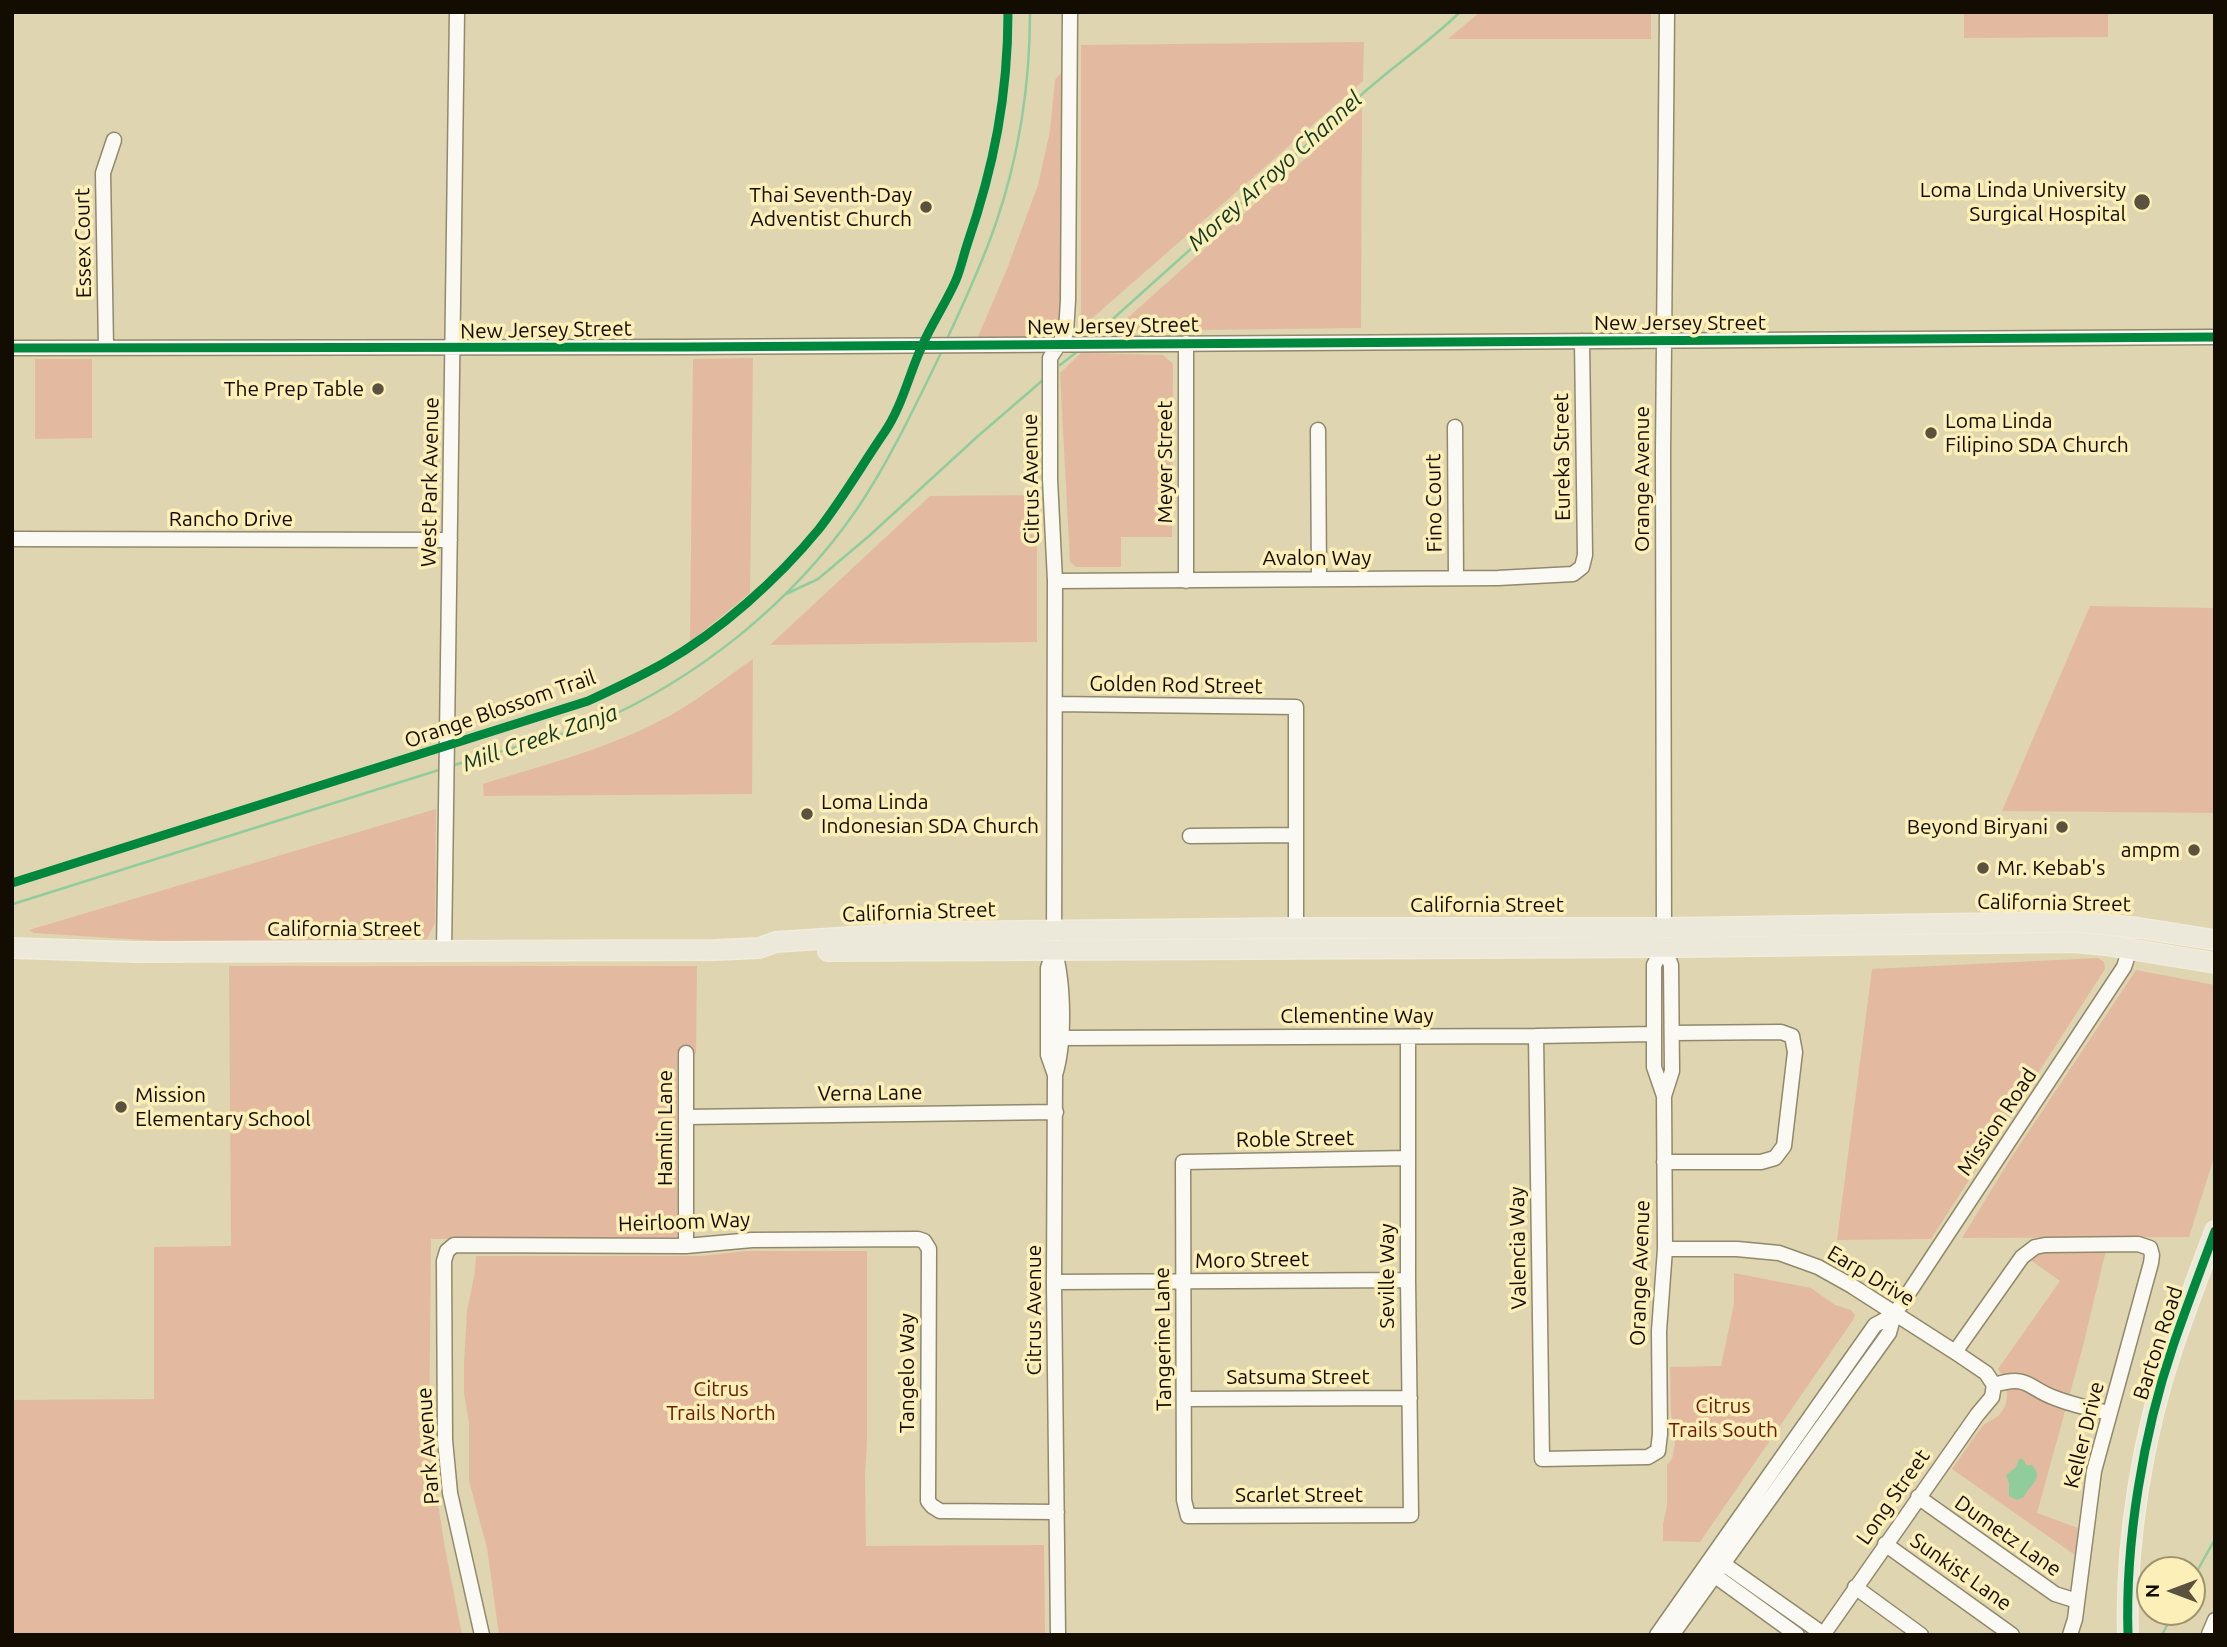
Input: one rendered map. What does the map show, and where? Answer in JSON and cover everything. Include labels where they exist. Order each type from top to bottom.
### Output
[{"type":"main road","name":"California Street","points":[[12,948],[135,952],[702,950],[759,948],[776,942],[925,932],[1054,940],[1664,937],[2014,933],[2105,924],[2215,940]]},
{"type":"main road","name":"California Street","points":[[1054,940],[1296,928],[1664,937]]},
{"type":"main road","name":"California Street","points":[[2014,933],[2215,963]]},
{"type":"main road","name":"Barton Road","points":[[2128,1631],[2134,1519],[2143,1460],[2172,1348],[2215,1231]]},
{"type":"street","name":"West Park Avenue","points":[[444,952],[457,12]]},
{"type":"street","name":"Citrus Avenue","points":[[1058,1635],[1054,1282],[1056,1112],[1055,1075],[1048,1055],[1048,968],[1054,940],[1055,704],[1050,358],[1066,333],[1068,300],[1070,12]]},
{"type":"street","name":"Orange Avenue","points":[[1658,1451],[1659,1331],[1665,1249],[1664,1096],[1672,1070],[1671,965],[1664,937],[1667,12]]},
{"type":"street","name":"Essex Court","points":[[106,348],[103,173],[114,140]]},
{"type":"street","name":"New Jersey Street","points":[[12,348],[451,348],[2215,337]]},
{"type":"street","name":"Eureka Street","points":[[1578,571],[1585,555],[1582,341]]},
{"type":"street","name":"Meyer Street","points":[[1186,343],[1186,580]]},
{"type":"street","name":"Fino Court","points":[[1455,427],[1456,578]]},
{"type":"street","points":[[1318,430],[1319,579]]},
{"type":"street","name":"Rancho Drive","points":[[12,539],[450,540]]},
{"type":"street","name":"Avalon Way","points":[[1055,581],[1456,578],[1563,575],[1578,571]]},
{"type":"street","name":"Golden Rod Street","points":[[1055,704],[1296,707],[1296,835]]},
{"type":"street","points":[[1190,835],[1296,835],[1296,928]]},
{"type":"street","name":"Orange Avenue","points":[[1664,937],[1654,965],[1654,1066],[1664,1096]]},
{"type":"street","name":"Citrus Avenue","points":[[1054,940],[1060,967],[1061,1038],[1061,1056],[1055,1075]]},
{"type":"street","name":"Mission Road","points":[[1657,1635],[1889,1333],[1895,1315],[2124,967],[2130,949]]},
{"type":"street","points":[[1664,1162],[1760,1162],[1775,1158],[1784,1146],[1795,1052],[1792,1036],[1781,1032],[1672,1033]]},
{"type":"street","name":"Clementine Way","points":[[1061,1038],[1654,1034]]},
{"type":"street","name":"Valencia Way","points":[[1536,1036],[1542,1459],[1648,1457],[1658,1451]]},
{"type":"street","name":"Seville Way","points":[[1408,1037],[1411,1515]]},
{"type":"street","name":"Hamlin Lane","points":[[686,1052],[686,1245]]},
{"type":"street","name":"Verna Lane","points":[[685,1117],[1056,1112]]},
{"type":"street","name":"Roble Street","points":[[1183,1162],[1408,1158]]},
{"type":"street","name":"Tangerine Lane","points":[[1183,1162],[1186,1399],[1184,1500],[1188,1516]]},
{"type":"street","name":"Heirloom Way","points":[[447,1251],[454,1245],[469,1244],[686,1245],[752,1240],[924,1241]]},
{"type":"street","name":"Tangelo Way","points":[[924,1241],[929,1249],[928,1501],[940,1511],[1057,1512]]},
{"type":"street","name":"Keller Drive","points":[[1955,1352],[2022,1257],[2035,1247],[2138,1244],[2150,1248],[2151,1263],[2094,1471],[2070,1635]]},
{"type":"street","name":"Earp Drive","points":[[1665,1249],[1737,1249],[1779,1253],[1818,1267],[1955,1352],[1986,1373],[1994,1385]]},
{"type":"street","name":"Park Avenue","points":[[447,1251],[444,1261],[445,1440],[450,1493],[482,1635]]},
{"type":"street","name":"Moro Street","points":[[1054,1282],[1408,1280]]},
{"type":"street","points":[[1994,1385],[2008,1381],[2024,1381],[2059,1400],[2109,1413]]},
{"type":"street","name":"Long Street","points":[[1823,1634],[1918,1497],[1992,1397],[1994,1385]]},
{"type":"street","name":"Satsuma Street","points":[[1186,1399],[1410,1398]]},
{"type":"street","name":"Dumetz Lane","points":[[1918,1497],[2055,1594],[2077,1601]]},
{"type":"street","name":"Scarlet Street","points":[[1188,1516],[1411,1515]]},
{"type":"street","name":"Sunkist Lane","points":[[1885,1544],[2012,1635]]},
{"type":"street","points":[[1713,1565],[1774,1609],[1823,1634]]},
{"type":"street","name":"Mission Road","points":[[1672,1635],[1713,1565]]},
{"type":"street","points":[[1855,1587],[1921,1635]]},
{"type":"street","points":[[1774,1609],[1797,1635]]},
{"type":"street","points":[[2215,1620],[2209,1634],[2215,1634]]},
{"type":"green space","points":[[1480,12],[1651,12],[1651,39],[1448,39]]},
{"type":"green space","points":[[1964,12],[2121,12],[2108,13],[2108,37],[1964,38]]},
{"type":"green space","points":[[1364,42],[1363,81],[1081,328],[1081,45]]},
{"type":"green space","points":[[1066,67],[1062,324],[1055,335],[1045,339],[977,339],[1007,269],[1038,185],[1050,131],[1055,80]]},
{"type":"green space","points":[[1362,108],[1361,328],[1113,331]]},
{"type":"green space","points":[[1081,353],[1163,355],[1173,364],[1172,537],[1121,537],[1121,567],[1076,567],[1070,562],[1060,373]]},
{"type":"green space","points":[[753,358],[750,593],[690,642],[693,359]]},
{"type":"green space","points":[[35,359],[92,359],[92,438],[35,439]]},
{"type":"green space","points":[[1037,495],[1037,642],[770,645],[930,496]]},
{"type":"green space","points":[[2090,606],[2215,608],[2215,813],[2002,811]]},
{"type":"green space","points":[[753,659],[752,794],[484,796],[483,784],[586,752],[660,721]]},
{"type":"green space","points":[[436,809],[435,923],[427,939],[176,942],[34,933],[29,930]]},
{"type":"green space","points":[[2098,958],[2104,962],[2105,969],[1931,1239],[1837,1240],[1872,969]]},
{"type":"green space","points":[[229,966],[697,966],[696,1054],[677,1053],[677,1237],[431,1239],[429,1447],[462,1635],[12,1635],[12,1400],[154,1399],[154,1247],[231,1246]]},
{"type":"green space","points":[[2136,970],[2215,985],[2215,1154],[2189,1237],[1962,1238],[2009,1161]]},
{"type":"green space","points":[[2106,1250],[2083,1346],[2037,1513],[2078,1528],[2075,1555],[1952,1469],[1983,1426],[2003,1410],[2007,1392],[1998,1369],[2060,1281],[2029,1259],[2043,1251]]},
{"type":"green space","name":"Citrus Trails North","points":[[745,1251],[867,1251],[866,1546],[1044,1545],[1045,1635],[499,1635],[487,1548],[469,1481],[469,1422],[464,1393],[464,1363],[467,1311],[476,1256],[702,1256]]},
{"type":"green space","name":"Citrus Trails South","points":[[1734,1273],[1811,1288],[1835,1305],[1851,1310],[1855,1315],[1700,1542],[1663,1541],[1667,1506],[1667,1465],[1672,1459],[1675,1444],[1670,1367],[1721,1366],[1734,1304]]},
{"type":"shaded area","points":[[2020,1458],[2026,1465],[2032,1465],[2037,1474],[2035,1482],[2024,1497],[2017,1500],[2009,1496],[2006,1475],[2015,1468]]},
{"type":"waterway","name":"Mill Creek Zanja","points":[[946,341],[985,253],[1011,172],[1022,119],[1030,12]]},
{"type":"waterway","name":"Morey Arroyo Channel","points":[[1095,335],[1356,100],[1460,12]]},
{"type":"waterway","name":"Mill Creek Zanja","points":[[451,766],[593,724],[669,685],[740,635],[803,576],[857,509],[892,451],[942,351]]},
{"type":"waterway","name":"Morey Arroyo Channel","points":[[1060,365],[1078,351]]},
{"type":"waterway","name":"Morey Arroyo Channel","points":[[786,594],[818,579],[1043,380]]},
{"type":"waterway","name":"Mill Creek Zanja","points":[[13,904],[442,769]]},
{"type":"waterway","points":[[2205,1556],[2215,1539]]},
{"type":"waterway","points":[[2162,1635],[2167,1626]]},
{"type":"cycle path","name":"Orange Blossom Trail","points":[[12,883],[588,701],[664,663],[706,636],[747,603],[785,567],[819,529],[884,433],[896,412],[917,357],[956,280],[977,216],[998,130],[1005,73],[1008,12]]},
{"type":"cycle path","points":[[12,348],[685,347],[2215,337]]},
{"type":"cycle path","points":[[2128,1635],[2133,1526],[2145,1452],[2162,1380],[2215,1231]]},
{"type":"place","name":"Loma Linda University Surgical Hospital","points":[[2142,202]]},
{"type":"place","name":"Thai Seventh-Day Adventist Church","points":[[926,207]]},
{"type":"place","name":"The Prep Table","points":[[378,389]]},
{"type":"place","name":"Loma Linda Filipino SDA Church","points":[[1931,433]]},
{"type":"place","name":"Loma Linda Indonesian SDA Church","points":[[807,814]]},
{"type":"place","name":"Beyond Biryani","points":[[2062,827]]},
{"type":"place","name":"ampm","points":[[2194,850]]},
{"type":"place","name":"Mr. Kebab's","points":[[1983,868]]},
{"type":"place","name":"Mission Elementary School","points":[[121,1107]]}]
